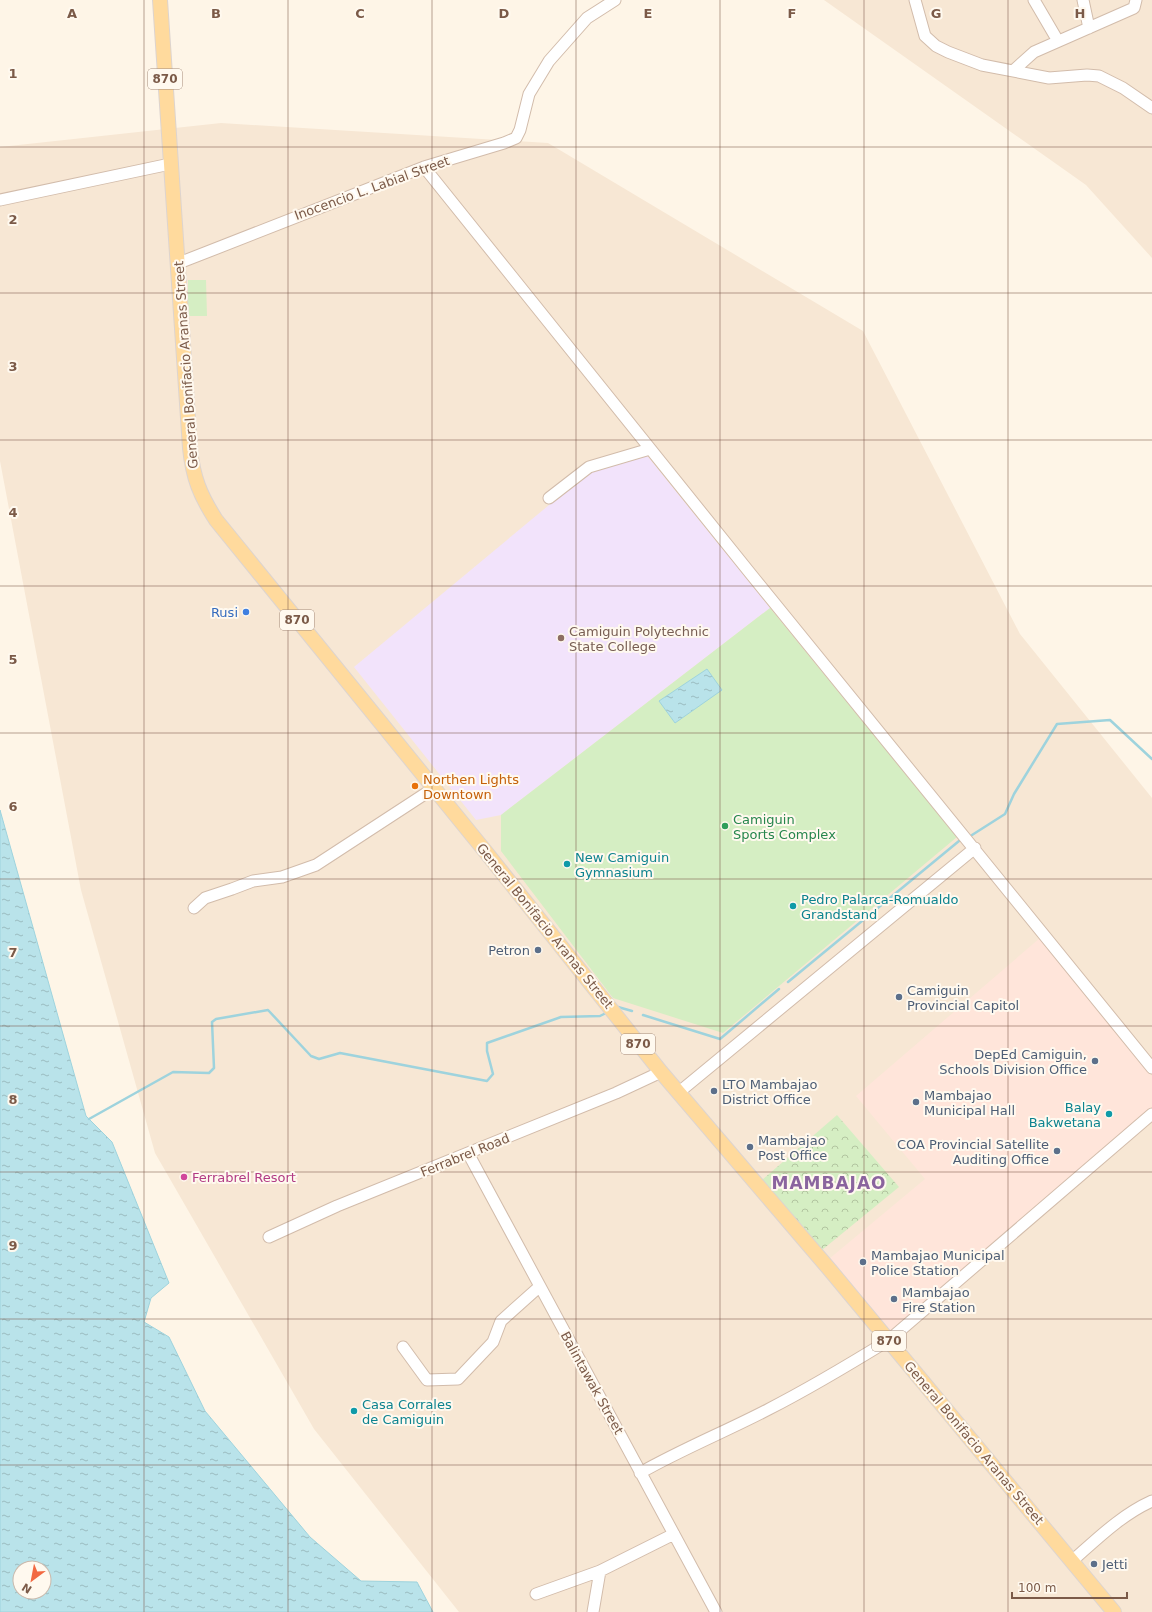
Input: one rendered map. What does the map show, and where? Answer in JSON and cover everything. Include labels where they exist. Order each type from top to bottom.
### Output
[{"type":"main road","name":"870","points":[[160,0],[170,161]]},
{"type":"main road","name":"General Bonifacio Aranas Street","points":[[170,161],[179,263],[190,448],[194,477],[199,492],[216,520],[434,788],[678,1093],[808,1243],[1114,1612]]},
{"type":"street","name":"Inocencio L. Labial Street","points":[[179,263],[424,166],[504,143],[516,138],[520,130],[529,94],[548,61],[587,18],[614,0]]},
{"type":"street","points":[[915,0],[925,36],[936,46],[948,52],[982,65],[1049,78],[1087,75],[1099,76],[1123,88],[1152,108]]},
{"type":"street","points":[[1034,0],[1058,41]]},
{"type":"street","points":[[1083,0],[1089,28]]},
{"type":"street","points":[[1014,70],[1034,52],[1134,8],[1136,0]]},
{"type":"street","points":[[0,200],[170,161]]},
{"type":"street","points":[[424,166],[650,449],[1152,1068]]},
{"type":"street","points":[[549,498],[589,467],[650,449]]},
{"type":"street","points":[[194,908],[205,898],[232,888],[254,881],[282,877],[316,865],[434,788]]},
{"type":"street","points":[[678,1093],[974,848]]},
{"type":"street","name":"Ferrabrel Road","points":[[269,1237],[337,1206],[616,1093],[661,1072]]},
{"type":"street","points":[[640,1472],[675,1453],[769,1409],[847,1366],[889,1340],[1152,1114]]},
{"type":"street","name":"Balintawak Street","points":[[468,1153],[539,1287],[716,1612]]},
{"type":"street","points":[[403,1347],[427,1380],[458,1379],[493,1342],[501,1322],[539,1287]]},
{"type":"street","points":[[1072,1561],[1114,1524],[1152,1501]]},
{"type":"street","points":[[536,1594],[600,1571],[674,1534]]},
{"type":"street","points":[[593,1612],[600,1571]]},
{"type":"shaded area","points":[[824,0],[1152,0],[1152,258],[1086,185]]},
{"type":"shaded area","points":[[221,123],[548,143],[863,331],[1020,634],[1152,798],[1152,1612],[459,1612],[314,1429],[155,1153],[81,890],[0,461],[0,147]]},
{"type":"shaded area","name":"Camiguin Polytechnic State College","points":[[645,453],[770,608],[501,815],[476,820],[354,667],[590,471]]},
{"type":"shaded area","points":[[1040,938],[1152,1076],[1152,1108],[890,1333],[829,1259],[925,1179],[856,1096]]},
{"type":"green space","points":[[188,280],[206,280],[207,316],[188,316]]},
{"type":"green space","name":"Camiguin Sports Complex","points":[[770,608],[957,837],[723,1033],[613,998],[501,851],[501,815]]},
{"type":"green space","points":[[837,1115],[899,1187],[822,1250],[762,1180]]},
{"type":"water","points":[[707,669],[722,690],[675,723],[659,701]]},
{"type":"water","points":[[0,810],[86,1116],[112,1142],[169,1283],[151,1298],[144,1322],[169,1337],[205,1411],[310,1537],[361,1581],[417,1582],[433,1612],[0,1612]]},
{"type":"waterway","points":[[972,835],[1005,814],[1014,794],[1057,724],[1110,720],[1152,759]]},
{"type":"waterway","points":[[788,982],[959,841]]},
{"type":"waterway","points":[[643,1015],[720,1039],[779,989]]},
{"type":"waterway","points":[[616,1008],[618,1007],[632,1011]]},
{"type":"waterway","points":[[89,1119],[173,1072],[209,1073],[214,1068],[212,1022],[216,1019],[268,1010],[311,1056],[319,1059],[340,1053],[487,1081],[493,1074],[487,1051],[487,1043],[561,1017],[600,1016],[608,1012]]},
{"type":"place","name":"Rusi","points":[[246,612]]},
{"type":"place","name":"Camiguin Polytechnic State College","points":[[561,638]]},
{"type":"place","name":"Northen Lights Downtown","points":[[415,786]]},
{"type":"place","name":"Camiguin Sports Complex","points":[[725,826]]},
{"type":"place","name":"New Camiguin Gymnasium","points":[[567,864]]},
{"type":"place","name":"Pedro Palarca-Romualdo Grandstand","points":[[793,906]]},
{"type":"place","name":"Petron","points":[[538,950]]},
{"type":"place","name":"Camiguin Provincial Capitol","points":[[899,997]]},
{"type":"place","name":"DepEd Camiguin, Schools Division Office","points":[[1095,1061]]},
{"type":"place","name":"LTO Mambajao District Office","points":[[714,1091]]},
{"type":"place","name":"Mambajao Municipal Hall","points":[[916,1102]]},
{"type":"place","name":"Balay Bakwetana","points":[[1109,1114]]},
{"type":"place","name":"Mambajao Post Office","points":[[750,1147]]},
{"type":"place","name":"COA Provincial Satellite Auditing Office","points":[[1057,1151]]},
{"type":"place","name":"Ferrabrel Resort","points":[[184,1177]]},
{"type":"place","name":"Mambajao Municipal Police Station","points":[[863,1262]]},
{"type":"place","name":"Mambajao Fire Station","points":[[894,1299]]},
{"type":"place","name":"Casa Corrales de Camiguin","points":[[354,1411]]},
{"type":"place","name":"Jetti","points":[[1094,1564]]},
{"type":"district","name":"MAMBAJAO","points":[[829,1183]]}]
